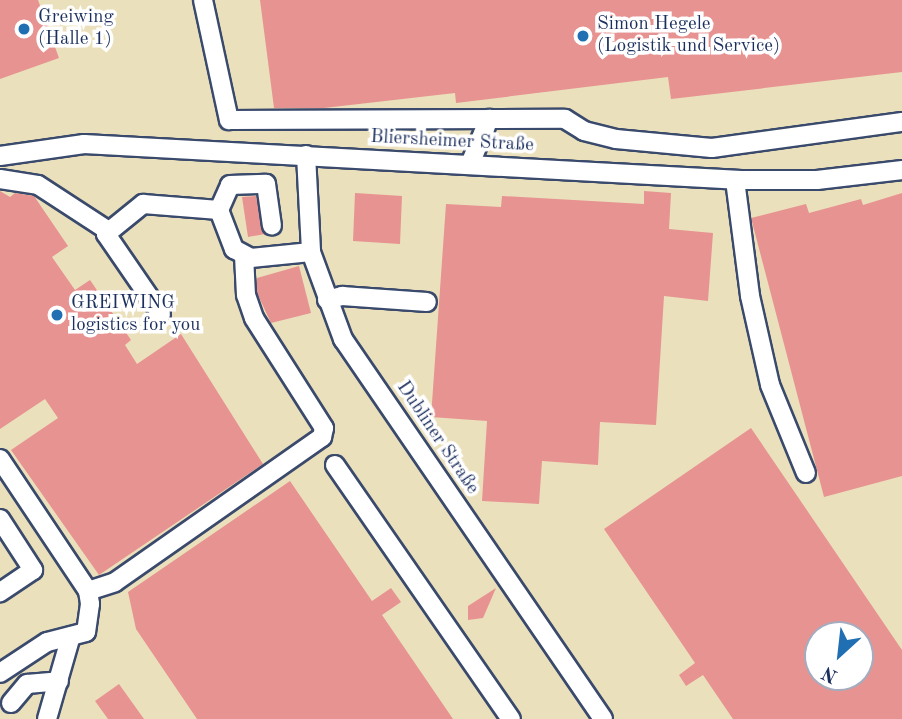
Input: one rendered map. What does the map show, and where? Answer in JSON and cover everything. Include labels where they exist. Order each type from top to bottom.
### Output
[{"type":"street","points":[[202,0],[229,120],[565,119],[584,131],[616,139],[712,148],[902,122]]},
{"type":"street","points":[[470,164],[489,119]]},
{"type":"street","name":"Bliersheimer Straße","points":[[0,156],[84,144],[735,180],[817,180],[902,170]]},
{"type":"street","name":"Dubliner Straße","points":[[306,155],[311,252],[327,300],[344,338],[603,719]]},
{"type":"street","points":[[0,179],[38,185],[107,230],[109,241],[161,314]]},
{"type":"street","points":[[735,180],[750,296],[770,385],[806,473]]},
{"type":"street","points":[[272,226],[266,184],[230,185],[219,209],[234,249],[259,260],[311,252]]},
{"type":"street","points":[[107,230],[143,204],[219,209]]},
{"type":"street","points":[[89,591],[115,582],[322,437],[324,428],[254,318],[246,295],[244,255]]},
{"type":"street","points":[[327,300],[342,296],[428,302]]},
{"type":"street","points":[[0,459],[89,591],[79,634],[47,719]]},
{"type":"street","points":[[335,465],[511,719]]},
{"type":"street","points":[[0,519],[33,570],[0,592]]},
{"type":"street","points":[[0,673],[47,642],[79,634]]},
{"type":"street","points":[[11,703],[26,684],[60,681]]},
{"type":"building","name":"Greiwing (Halle 1)","points":[[0,0],[38,0],[59,58],[0,79]]},
{"type":"building","name":"Simon Hegele (Logistik und Service)","points":[[260,0],[902,0],[902,72],[671,99],[668,77],[456,103],[455,93],[324,108],[274,108]]},
{"type":"building","points":[[0,191],[10,197],[15,193],[34,196],[68,246],[52,257],[75,290],[90,280],[131,340],[125,345],[137,364],[181,334],[263,464],[99,575],[11,450],[58,418],[45,399],[0,429]]},
{"type":"building","points":[[644,191],[671,193],[669,229],[713,233],[708,301],[664,296],[656,425],[600,422],[598,465],[542,461],[539,504],[482,501],[487,421],[431,417],[446,204],[501,207],[502,196],[644,204]]},
{"type":"building","points":[[355,193],[402,196],[400,244],[353,241]]},
{"type":"building","points":[[902,193],[902,476],[824,497],[751,218],[806,204],[809,213],[861,199],[863,205]]},
{"type":"building","points":[[256,196],[265,234],[248,237],[242,197]]},
{"type":"building","points":[[299,266],[311,313],[271,323],[257,293],[257,278]]},
{"type":"building","points":[[751,428],[902,650],[902,719],[733,719],[703,675],[686,686],[679,675],[695,663],[604,529]]},
{"type":"building","points":[[290,481],[372,601],[391,588],[401,602],[382,615],[453,719],[197,719],[136,629],[128,592]]},
{"type":"building","points":[[496,588],[483,618],[468,620],[468,606]]},
{"type":"building","points":[[119,684],[144,719],[108,719],[95,701]]},
{"type":"place","name":"Greiwing (Halle 1)","points":[[24,29]]},
{"type":"place","name":"Simon Hegele (Logistik und Service)","points":[[583,36]]},
{"type":"place","name":"GREIWING logistics for you","points":[[57,315]]}]
